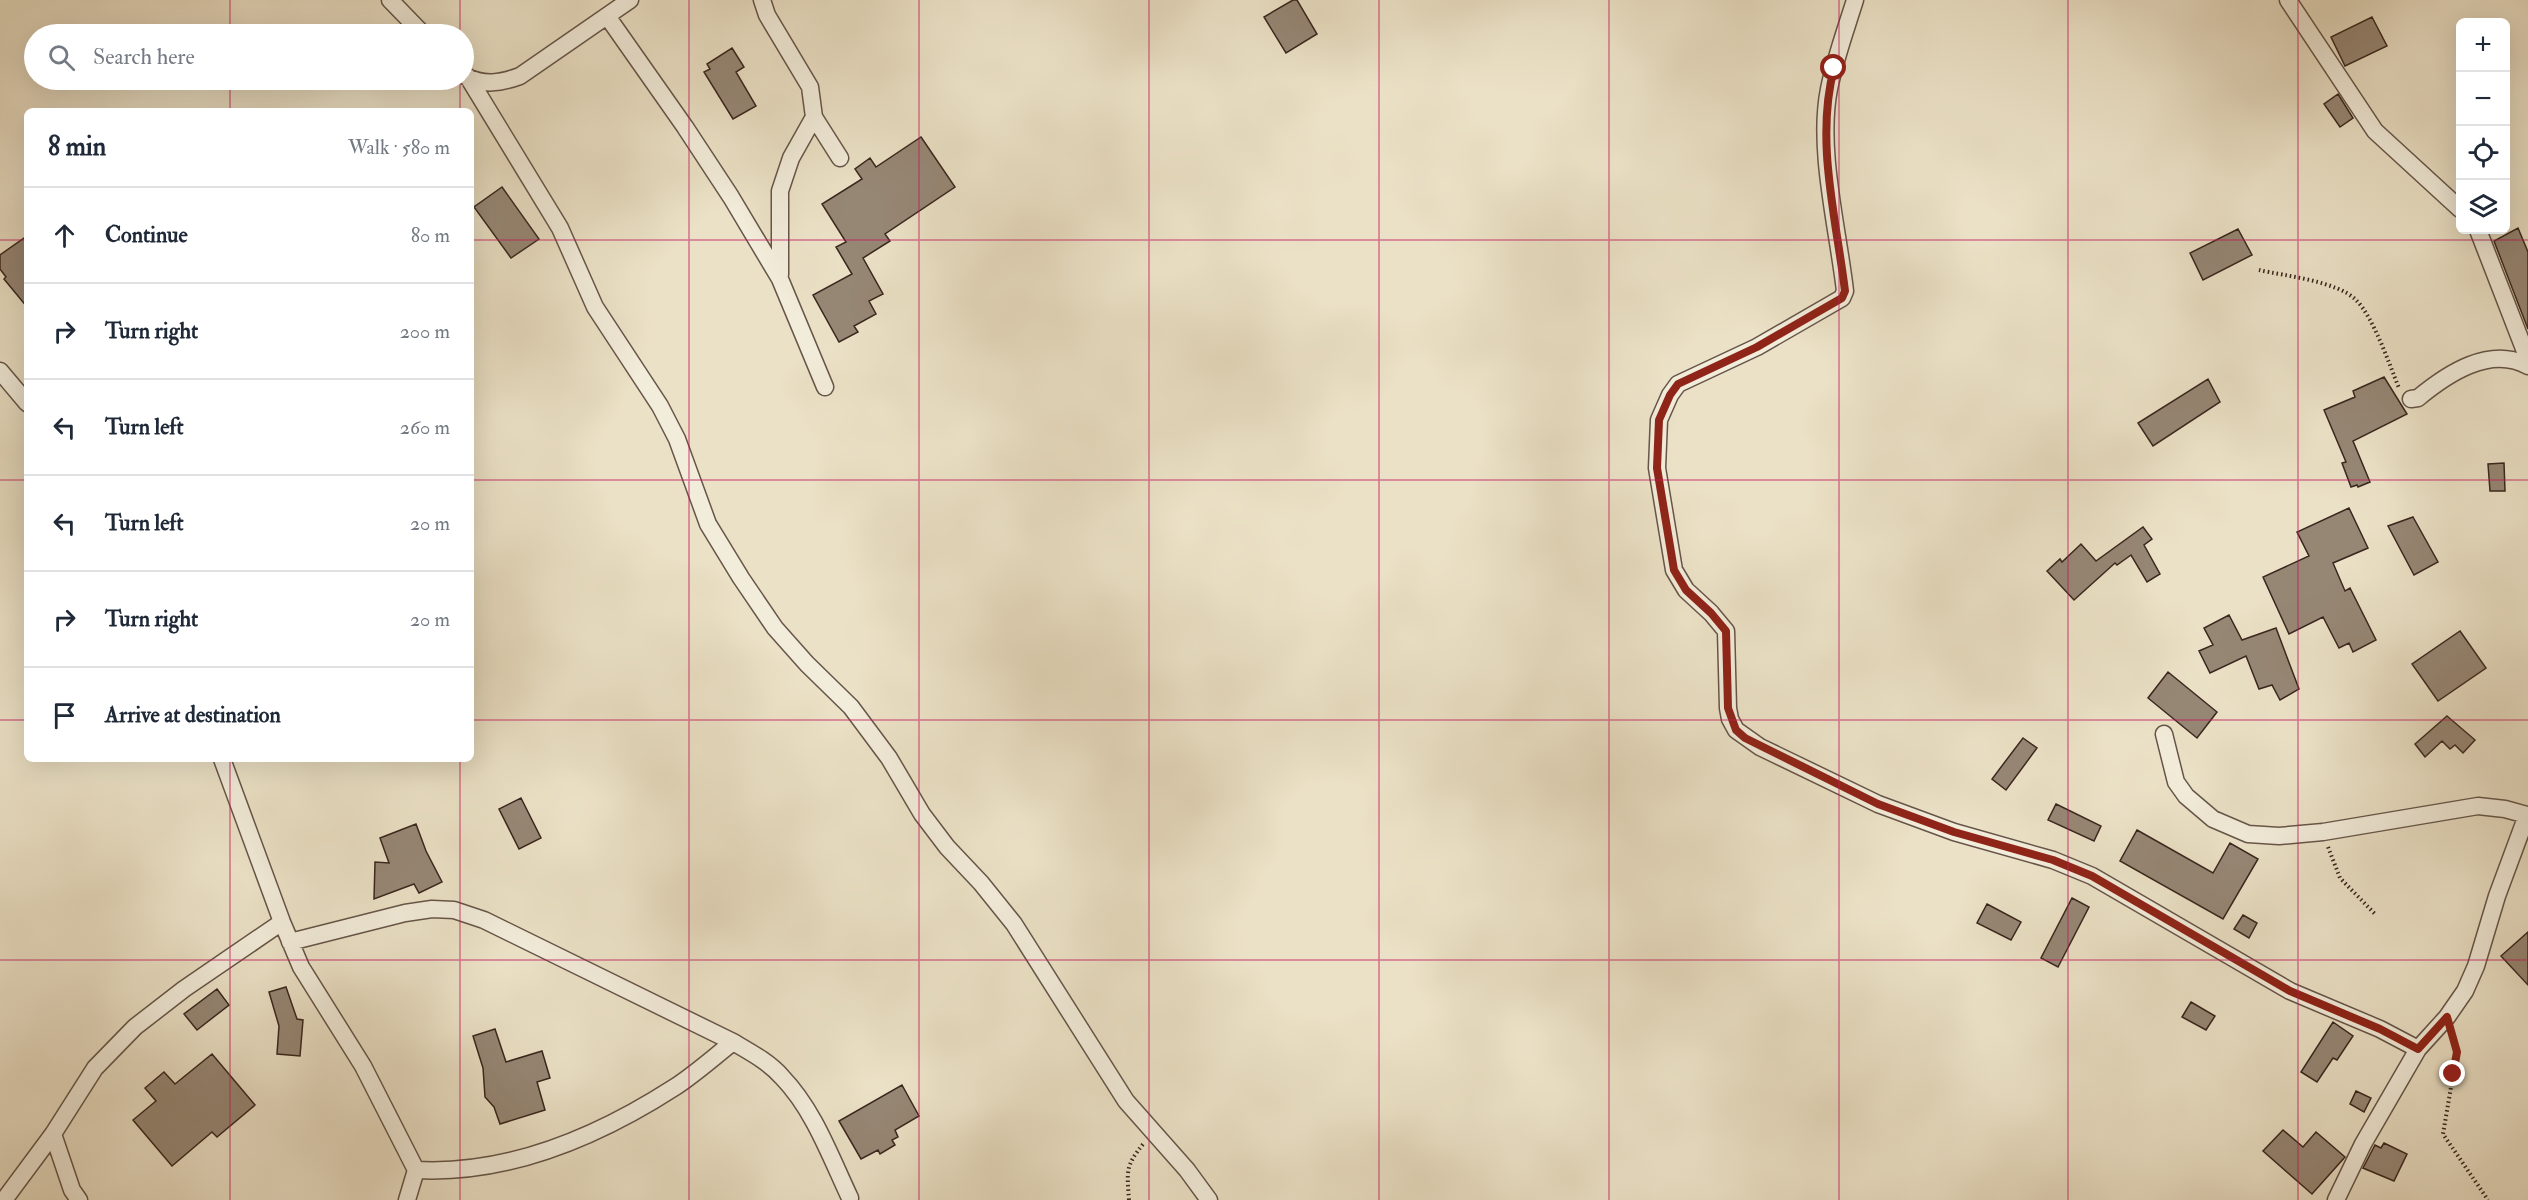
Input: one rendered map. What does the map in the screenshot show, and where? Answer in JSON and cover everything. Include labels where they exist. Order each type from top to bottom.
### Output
[{"type":"street","points":[[390,0],[413,24]]},
{"type":"street","points":[[474,79],[483,82],[502,82],[520,76],[630,0]]},
{"type":"street","points":[[762,0],[767,15],[810,87],[814,117],[840,158]]},
{"type":"street","points":[[1855,0],[1829,89],[1826,111],[1826,147],[1845,291],[1842,298],[1757,347],[1678,384],[1670,395],[1659,420],[1657,468],[1674,570],[1686,590],[1711,613],[1726,631],[1728,708],[1736,730],[1760,747],[1878,804],[1954,832],[2053,860],[2092,876],[2290,991],[2380,1029],[2418,1049]]},
{"type":"street","points":[[2288,0],[2375,131],[2456,205]]},
{"type":"street","points":[[607,16],[705,157],[780,279],[825,387]]},
{"type":"street","points":[[474,89],[560,228],[595,307],[660,406],[676,439],[708,524],[741,578],[775,628],[807,664],[851,707],[889,758],[922,814],[947,847],[981,883],[1014,924],[1126,1101],[1187,1170],[1209,1200]]},
{"type":"street","points":[[780,279],[780,190],[791,158],[814,117]]},
{"type":"street","points":[[2480,234],[2528,359]]},
{"type":"street","points":[[2411,399],[2418,398],[2454,372],[2471,365],[2497,358],[2509,358],[2528,366]]},
{"type":"street","points":[[0,371],[24,399]]},
{"type":"street","points":[[2164,734],[2176,782],[2186,796],[2213,819],[2248,834],[2261,836],[2323,832],[2478,806],[2528,814],[2497,896],[2476,966],[2465,991],[2447,1017],[2418,1049],[2363,1144],[2336,1200]]},
{"type":"street","points":[[223,762],[301,967],[363,1066],[416,1170],[407,1200]]},
{"type":"street","points":[[290,942],[405,913],[432,909],[454,910],[484,920],[758,1056],[782,1076],[801,1101],[850,1198]]},
{"type":"street","points":[[4,1200],[53,1134],[95,1068],[135,1027],[184,989],[282,922]]},
{"type":"street","points":[[416,1170],[445,1172],[485,1166],[578,1140],[623,1118],[676,1086],[733,1042]]},
{"type":"street","points":[[53,1134],[72,1190],[79,1200]]},
{"type":"path","points":[[2259,270],[2318,283],[2339,290],[2356,300],[2374,328],[2403,398],[2411,399]]},
{"type":"path","points":[[2323,832],[2340,878],[2375,914]]},
{"type":"path","points":[[2447,1017],[2457,1052],[2443,1134],[2488,1200]]},
{"type":"path","points":[[1129,1200],[1127,1168],[1133,1156],[1152,1132]]},
{"type":"building","points":[[1293,0],[1297,0],[1317,34],[1286,53],[1264,17]]},
{"type":"building","points":[[2372,17],[2387,46],[2345,66],[2331,37]]},
{"type":"building","points":[[732,48],[744,67],[736,72],[756,106],[733,119],[704,72],[710,69],[707,64]]},
{"type":"building","points":[[2338,94],[2353,118],[2340,127],[2324,104]]},
{"type":"building","points":[[921,137],[955,187],[885,234],[890,241],[863,258],[883,294],[869,301],[876,314],[854,326],[858,332],[839,342],[813,295],[852,274],[836,247],[846,242],[822,204],[862,179],[855,169],[870,158],[876,167]]},
{"type":"building","points":[[502,187],[539,239],[511,258],[474,207]]},
{"type":"building","points":[[2518,228],[2528,252],[2528,329],[2494,241]]},
{"type":"building","points":[[2238,229],[2252,255],[2203,280],[2190,253]]},
{"type":"building","points":[[24,238],[24,303],[4,279],[6,277],[0,269],[0,255]]},
{"type":"building","points":[[2384,377],[2407,414],[2353,441],[2370,482],[2351,487],[2342,463],[2346,462],[2324,410],[2355,397],[2353,391]]},
{"type":"building","points":[[2208,379],[2220,402],[2153,446],[2138,423]]},
{"type":"building","points":[[2504,463],[2505,491],[2490,491],[2488,464]]},
{"type":"building","points":[[2349,508],[2368,548],[2333,563],[2345,591],[2350,588],[2376,640],[2353,652],[2349,643],[2339,648],[2323,617],[2289,634],[2263,577],[2309,556],[2297,532]]},
{"type":"building","points":[[2413,517],[2438,562],[2414,575],[2388,526]]},
{"type":"building","points":[[2143,527],[2152,539],[2144,545],[2160,574],[2147,582],[2131,555],[2117,565],[2115,563],[2074,600],[2047,571],[2060,559],[2062,562],[2081,544],[2096,561]]},
{"type":"building","points":[[2229,615],[2242,640],[2276,628],[2299,689],[2280,700],[2272,685],[2259,689],[2246,656],[2210,673],[2199,651],[2213,645],[2204,628]]},
{"type":"building","points":[[2460,631],[2486,668],[2438,701],[2412,664]]},
{"type":"building","points":[[2168,672],[2217,712],[2197,738],[2148,698]]},
{"type":"building","points":[[2447,716],[2475,740],[2463,753],[2455,745],[2450,749],[2442,741],[2425,757],[2415,744]]},
{"type":"building","points":[[2023,738],[2037,748],[2006,790],[1992,779]]},
{"type":"building","points":[[521,798],[541,838],[519,849],[499,809]]},
{"type":"building","points":[[2056,804],[2101,826],[2094,841],[2048,820]]},
{"type":"building","points":[[416,824],[426,851],[442,882],[419,893],[414,884],[374,899],[375,862],[389,863],[380,838]]},
{"type":"building","points":[[2137,830],[2213,873],[2230,843],[2258,859],[2223,919],[2120,861]]},
{"type":"building","points":[[2072,898],[2089,907],[2058,967],[2041,958]]},
{"type":"building","points":[[1987,904],[2021,922],[2011,940],[1977,923]]},
{"type":"building","points":[[2243,915],[2257,923],[2249,938],[2234,929]]},
{"type":"building","points":[[2528,932],[2528,985],[2501,956]]},
{"type":"building","points":[[286,987],[297,1019],[303,1020],[300,1056],[277,1054],[279,1026],[269,992]]},
{"type":"building","points":[[217,989],[229,1005],[197,1030],[184,1014]]},
{"type":"building","points":[[2191,1002],[2215,1016],[2206,1030],[2182,1017]]},
{"type":"building","points":[[2333,1022],[2353,1036],[2337,1060],[2333,1058],[2317,1082],[2301,1072]]},
{"type":"building","points":[[495,1029],[506,1062],[542,1051],[550,1078],[537,1082],[545,1110],[500,1124],[494,1107],[485,1097],[483,1068],[473,1036]]},
{"type":"building","points":[[212,1054],[255,1105],[217,1137],[212,1132],[172,1166],[133,1120],[156,1101],[145,1088],[164,1072],[175,1084]]},
{"type":"building","points":[[902,1085],[919,1116],[895,1130],[898,1137],[892,1140],[895,1145],[880,1154],[878,1150],[861,1159],[839,1121]]},
{"type":"building","points":[[2356,1091],[2371,1098],[2364,1112],[2350,1104]]},
{"type":"building","points":[[2283,1130],[2303,1147],[2316,1132],[2345,1157],[2312,1194],[2263,1151]]},
{"type":"building","points":[[2384,1143],[2407,1154],[2394,1181],[2363,1168],[2375,1145],[2381,1148]]},
{"type":"route","points":[[1834,68],[1826,111],[1826,147],[1845,291],[1842,298],[1757,347],[1678,384],[1670,395],[1659,420],[1657,468],[1674,570],[1686,590],[1711,613],[1726,631],[1728,708],[1730,719],[1736,730],[1760,747],[1912,818],[2053,860],[2092,876],[2290,991],[2380,1029],[2418,1049],[2447,1017],[2457,1052],[2453,1074]]}]
